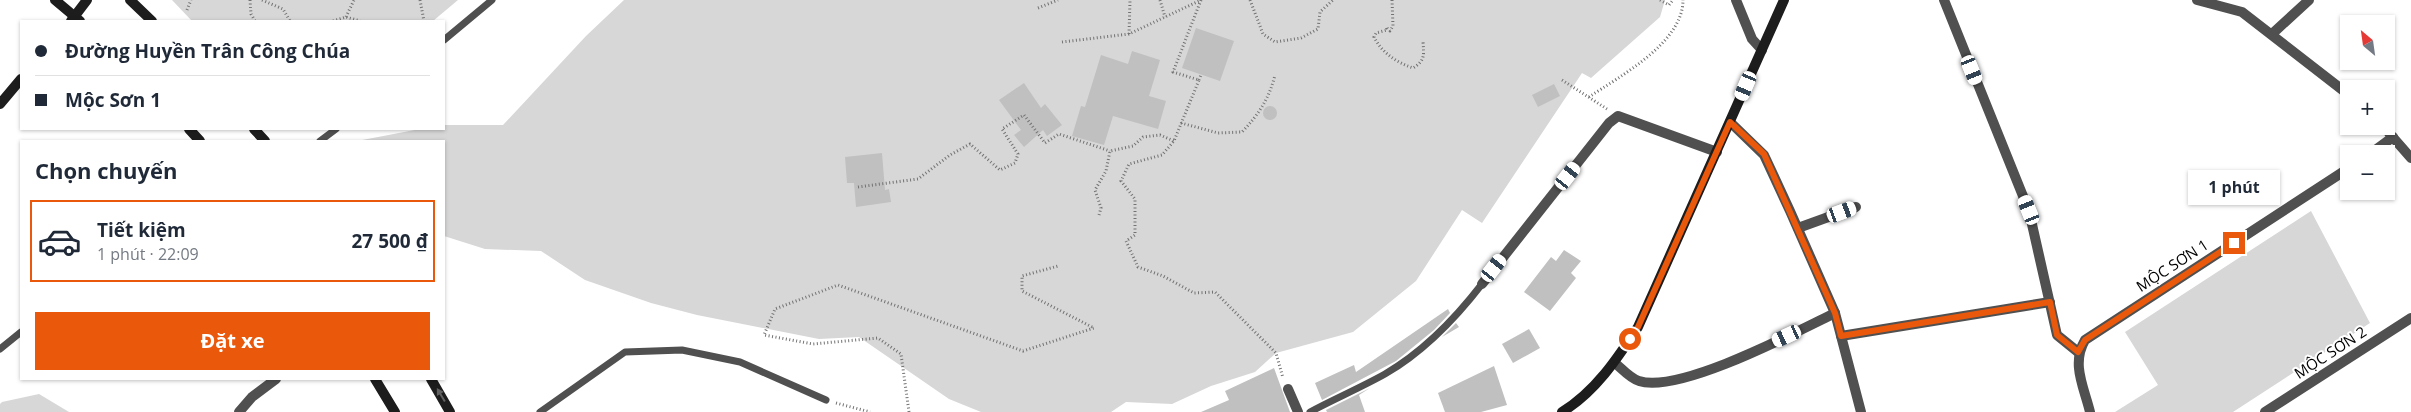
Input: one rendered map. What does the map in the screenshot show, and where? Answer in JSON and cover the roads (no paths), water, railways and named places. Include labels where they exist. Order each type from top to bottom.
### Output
[{"type":"street","points":[[55,0],[75,20],[87,0]]},
{"type":"street","points":[[130,0],[151,20]]},
{"type":"street","points":[[1736,0],[1752,39],[1762,50]]},
{"type":"street","points":[[1562,412],[1573,405],[1615,363],[1638,327],[1784,0]]},
{"type":"street","points":[[1944,0],[2029,210],[2057,335],[2078,352],[2078,366],[2090,412]]},
{"type":"street","points":[[2197,0],[2242,12],[2340,88]]},
{"type":"street","points":[[2272,34],[2309,0]]},
{"type":"street","points":[[0,104],[20,80]]},
{"type":"street","points":[[1482,284],[1609,123],[1618,116],[1717,152]]},
{"type":"street","points":[[1730,122],[1764,154],[1798,228],[1835,313],[1861,412]]},
{"type":"street","points":[[190,130],[199,140]]},
{"type":"street","points":[[255,130],[264,140]]},
{"type":"street","points":[[2382,145],[2393,137],[2411,158]]},
{"type":"street","name":"MỘC SƠN 1","points":[[2078,352],[2085,340],[2340,174]]},
{"type":"street","points":[[1798,228],[1856,207]]},
{"type":"street","points":[[1841,336],[2050,302]]},
{"type":"street","points":[[1615,363],[1639,381],[1667,383],[1739,359],[1835,313]]},
{"type":"street","name":"MỘC SƠN 2","points":[[2265,412],[2411,318]]},
{"type":"street","points":[[239,412],[252,397],[275,380]]},
{"type":"street","points":[[377,380],[395,412]]},
{"type":"street","points":[[432,380],[450,412]]},
{"type":"street","points":[[1288,389],[1298,412]]},
{"type":"lane","points":[[445,39],[492,0]]},
{"type":"lane","points":[[321,140],[335,130]]},
{"type":"lane","points":[[1310,412],[1386,374],[1416,353],[1458,315],[1482,284]]},
{"type":"lane","points":[[0,349],[20,333]]},
{"type":"lane","points":[[540,412],[625,352],[682,350],[740,362],[826,400]]}]
